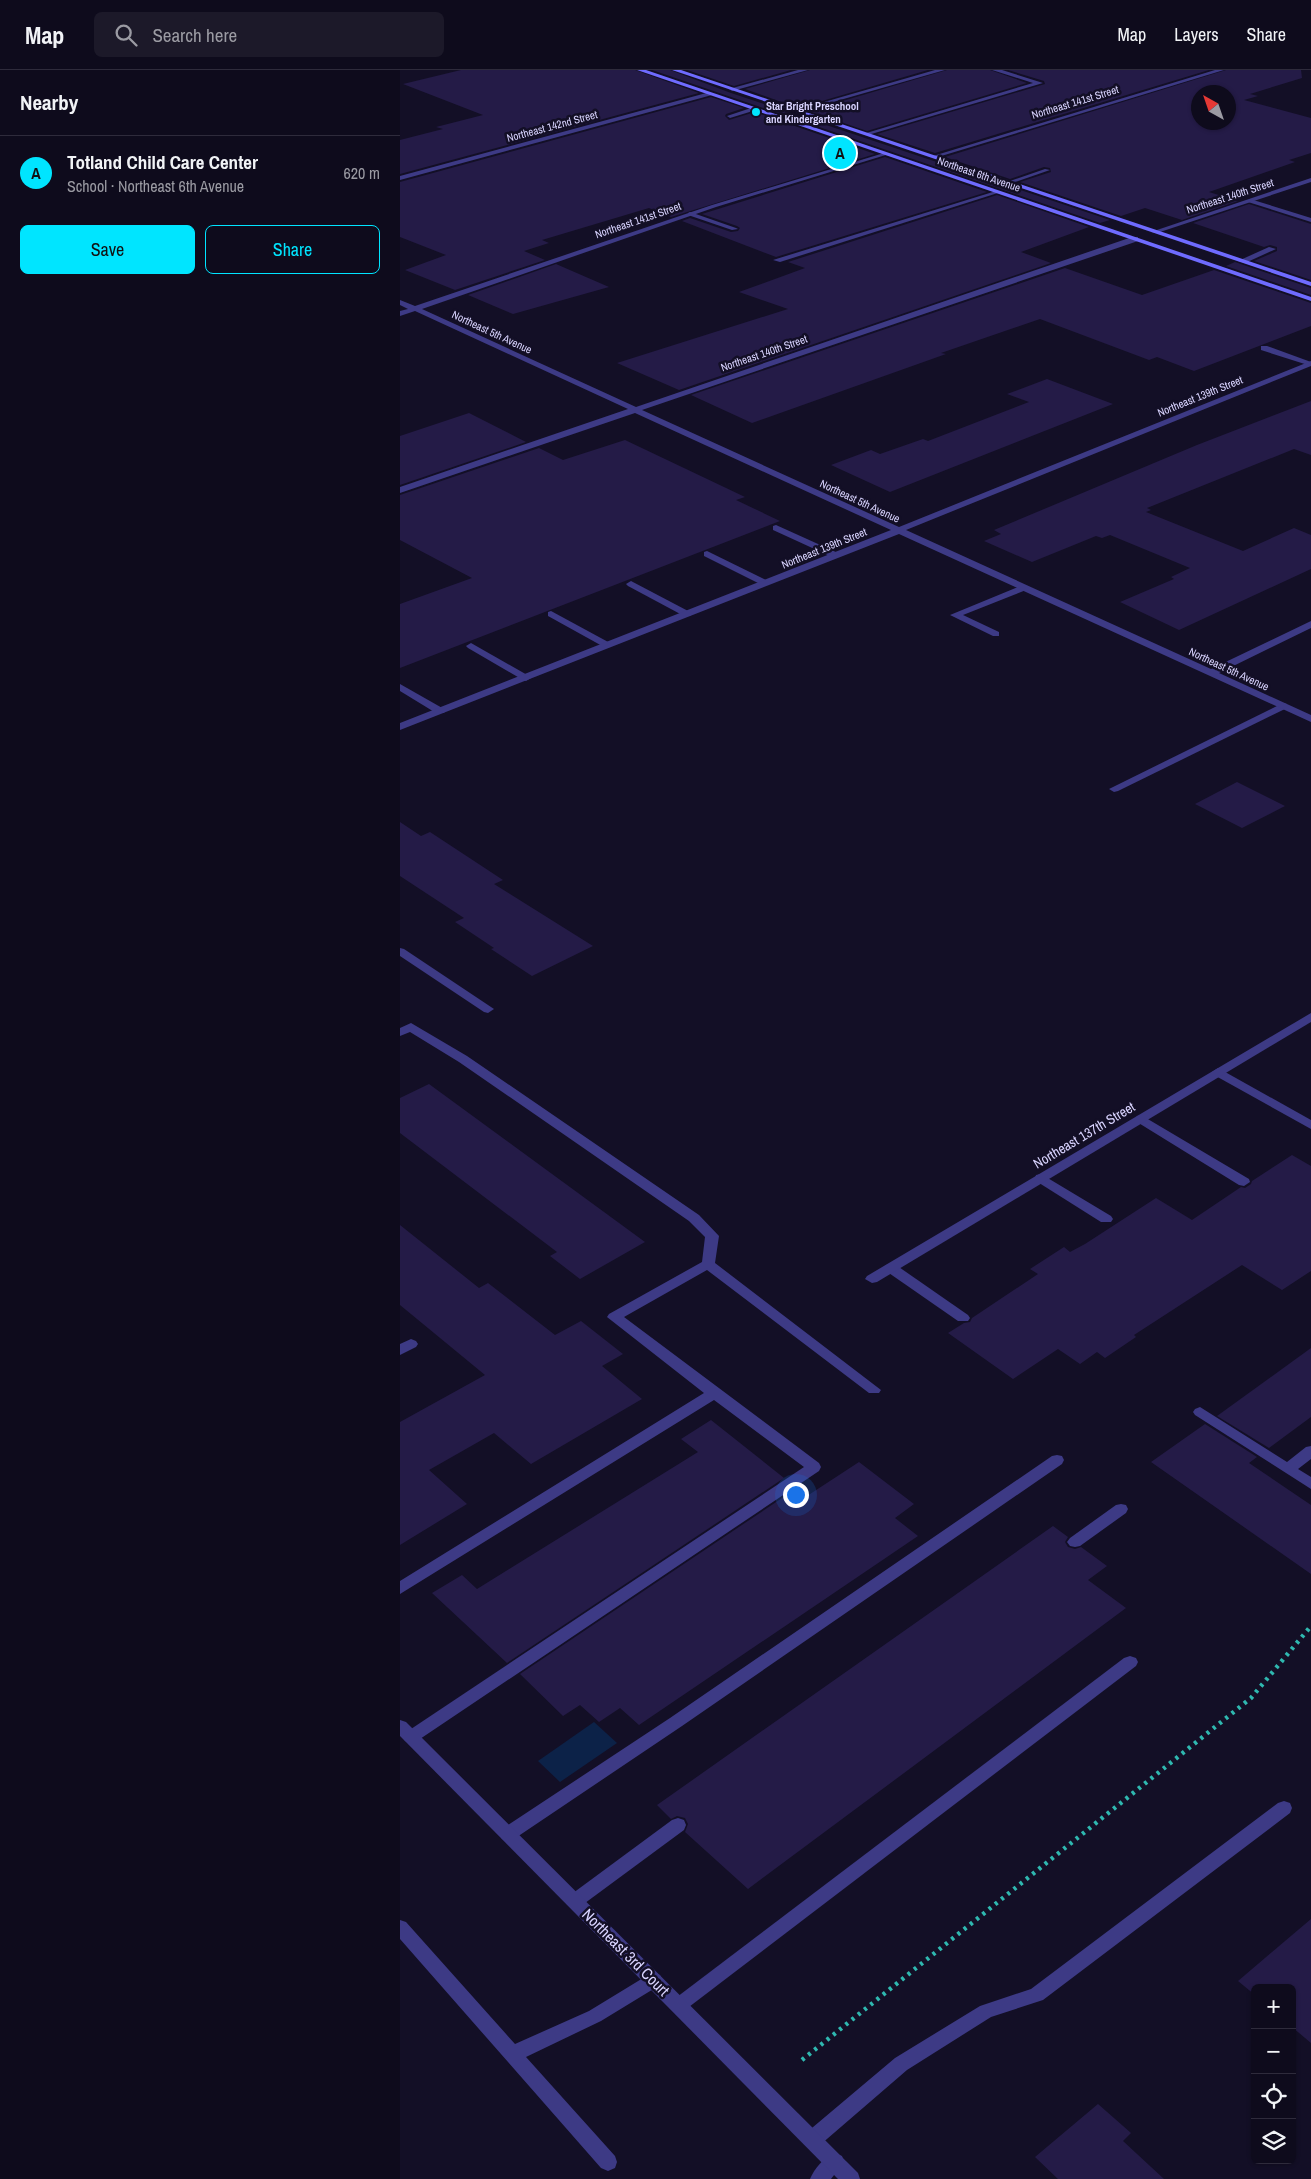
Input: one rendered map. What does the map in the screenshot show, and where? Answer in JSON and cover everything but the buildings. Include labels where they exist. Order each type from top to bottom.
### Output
[{"type":"main road","name":"Northeast 6th Avenue","points":[[640,70],[1311,299]]},
{"type":"main road","points":[[658,70],[694,82],[732,89]]},
{"type":"main road","name":"Northeast 6th Avenue","points":[[675,70],[936,156],[1311,284]]},
{"type":"main road","points":[[886,154],[896,154],[925,161],[1095,218],[1135,225]]},
{"type":"street","points":[[732,89],[805,70]]},
{"type":"street","points":[[796,111],[942,70]]},
{"type":"street","points":[[866,134],[1040,83],[995,70]]},
{"type":"street","name":"Northeast 141st Street","points":[[936,156],[1221,70]]},
{"type":"street","name":"Northeast 142nd Street","points":[[400,178],[710,94]]},
{"type":"street","points":[[730,116],[754,109]]},
{"type":"street","name":"Northeast 141st Street","points":[[400,314],[690,214],[886,154]]},
{"type":"street","points":[[1010,182],[1048,170]]},
{"type":"street","name":"Northeast 140th Street","points":[[1155,232],[1311,180]]},
{"type":"street","points":[[777,260],[998,192]]},
{"type":"street","points":[[1250,201],[1311,220]]},
{"type":"street","points":[[690,214],[734,229]]},
{"type":"street","name":"Northeast 140th Street","points":[[400,490],[1135,239]]},
{"type":"street","points":[[1242,261],[1272,249]]},
{"type":"street","name":"Northeast 5th Avenue","points":[[400,302],[897,531],[1211,672],[1311,720]]},
{"type":"street","points":[[1264,348],[1310,363]]},
{"type":"street","name":"Northeast 139th Street","points":[[400,727],[897,531],[1310,363]]},
{"type":"street","points":[[776,528],[835,555]]},
{"type":"street","points":[[707,554],[765,583]]},
{"type":"street","points":[[630,584],[688,614]]},
{"type":"street","points":[[996,634],[955,615],[1023,588]]},
{"type":"street","points":[[551,614],[607,645]]},
{"type":"street","points":[[1211,672],[1311,624]]},
{"type":"street","points":[[471,646],[526,678]]},
{"type":"street","points":[[400,688],[440,711]]},
{"type":"street","points":[[1114,788],[1283,706]]},
{"type":"street","points":[[400,951],[488,1009]]},
{"type":"street","name":"Northeast 137th Street","points":[[872,1278],[1311,1017]]},
{"type":"street","points":[[400,1032],[411,1027],[463,1059],[694,1218],[712,1236],[708,1264]]},
{"type":"street","points":[[1218,1072],[1311,1125]]},
{"type":"street","points":[[1141,1119],[1244,1182]]},
{"type":"street","points":[[1041,1178],[1106,1220]]},
{"type":"street","points":[[708,1264],[874,1390]]},
{"type":"street","points":[[405,1731],[814,1467],[614,1317],[708,1264]]},
{"type":"street","points":[[891,1268],[963,1318]]},
{"type":"street","points":[[400,1588],[714,1393]]},
{"type":"street","points":[[1200,1412],[1311,1484]]},
{"type":"street","points":[[1288,1469],[1311,1452]]},
{"type":"street","points":[[508,1834],[676,1722],[1057,1460]]},
{"type":"street","points":[[1075,1542],[1121,1509]]},
{"type":"street","points":[[679,2005],[1130,1662]]},
{"type":"street","name":"Northeast 3rd Court","points":[[405,1731],[852,2179]]},
{"type":"street","points":[[812,2139],[901,2064],[986,2011],[1037,1995],[1284,1808]]},
{"type":"street","points":[[575,1901],[678,1825]]},
{"type":"street","points":[[400,1927],[608,2162]]},
{"type":"street","points":[[513,2054],[596,2016],[654,1980]]},
{"type":"street","points":[[819,2179],[835,2162]]},
{"type":"path","points":[[802,2060],[1251,1698],[1311,1626]]},
{"type":"water","points":[[594,1722],[617,1743],[560,1782],[538,1761]]},
{"type":"place","name":"Star Bright Preschool and Kindergarten","points":[[756,112]]},
{"type":"place","name":"Totland Child Care Center","points":[[840,153]]}]
